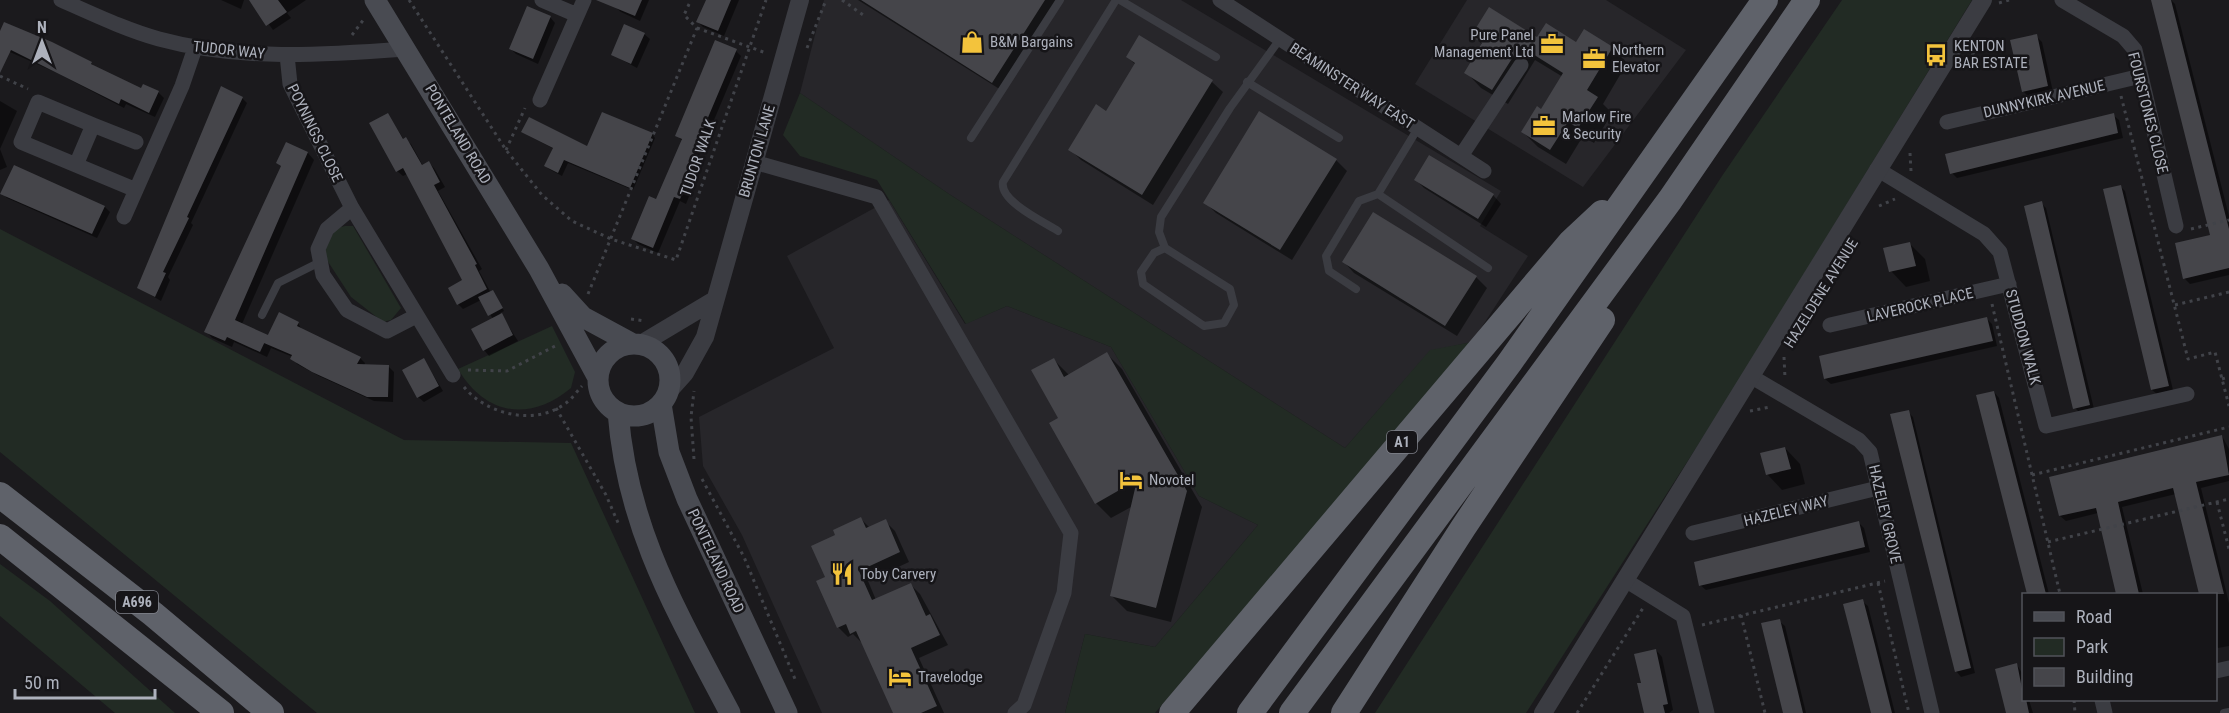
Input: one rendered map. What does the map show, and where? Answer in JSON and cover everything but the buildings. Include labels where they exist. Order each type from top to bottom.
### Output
[{"type":"highway","name":"A1","points":[[1251,713],[1510,362],[1765,0]]},
{"type":"highway","points":[[1292,713],[1670,200],[1807,0]]},
{"type":"highway","name":"A1","points":[[1172,713],[1571,242],[1640,179]]},
{"type":"highway","points":[[1344,713],[1463,528],[1636,269],[1670,200]]},
{"type":"highway","name":"A696","points":[[0,495],[153,614],[271,713]]},
{"type":"highway","name":"A696","points":[[0,537],[221,713]]},
{"type":"main road","name":"PONTELAND ROAD","points":[[375,0],[539,269],[594,371]]},
{"type":"main road","name":"PONTELAND ROAD","points":[[539,269],[583,317],[636,343]]},
{"type":"main road","points":[[636,343],[663,358],[670,374],[664,398],[648,413],[641,415],[618,412],[606,404],[599,391],[594,371],[615,348],[636,343]]},
{"type":"main road","name":"PONTELAND ROAD","points":[[664,398],[669,452],[687,500],[787,713]]},
{"type":"main road","points":[[618,412],[621,456],[638,518],[656,569],[730,713]]},
{"type":"street","name":"TUDOR WAY","points":[[63,0],[158,39],[195,48],[243,54],[287,55],[405,49]]},
{"type":"street","points":[[542,0],[577,15]]},
{"type":"street","points":[[540,100],[584,0]]},
{"type":"street","name":"BRUNTON LANE","points":[[664,398],[685,373],[705,337],[713,301],[800,0]]},
{"type":"street","name":"BEAMINSTER WAY EAST","points":[[1220,0],[1484,171]]},
{"type":"street","name":"FOURSTONES CLOSE","points":[[2062,0],[2123,36],[2135,50],[2176,226]]},
{"type":"street","name":"HAZELDENE AVENUE","points":[[1543,713],[1752,377],[1877,169],[1990,2]]},
{"type":"street","points":[[124,217],[182,86],[195,48]]},
{"type":"street","name":"POYNINGS CLOSE","points":[[287,55],[290,84],[352,208],[453,375]]},
{"type":"street","points":[[1461,156],[1521,65]]},
{"type":"street","name":"DUNNYKIRK AVENUE","points":[[1947,122],[2141,76]]},
{"type":"street","points":[[136,142],[38,102],[21,142],[136,190]]},
{"type":"street","points":[[76,165],[93,125]]},
{"type":"street","points":[[754,162],[877,197],[1071,533],[1064,593],[1024,705],[1015,713]]},
{"type":"street","name":"STUDDON WALK","points":[[1877,169],[1984,234],[2000,252],[2046,426],[2187,394]]},
{"type":"street","points":[[352,208],[327,230],[318,249],[322,275],[347,310],[387,331],[416,315]]},
{"type":"street","name":"LAVEROCK PLACE","points":[[1830,325],[2009,284]]},
{"type":"street","points":[[636,343],[713,301]]},
{"type":"street","name":"HAZELEY GROVE","points":[[1752,377],[1859,440],[1870,452],[1932,713]]},
{"type":"street","name":"HAZELEY WAY","points":[[1693,533],[1878,488]]},
{"type":"street","points":[[1625,580],[1683,616],[1707,713]]},
{"type":"lane","points":[[971,138],[1060,0]]},
{"type":"lane","points":[[1058,231],[1007,198],[1002,188],[1118,0],[1216,57]]},
{"type":"lane","points":[[1165,249],[1154,253],[1141,273],[1143,284],[1204,326],[1224,323],[1234,305],[1230,289],[1165,249],[1159,232],[1161,217],[1247,82],[1280,39]]},
{"type":"lane","points":[[1247,82],[1339,138]]},
{"type":"lane","points":[[1356,289],[1329,271],[1326,256],[1359,201],[1378,194],[1418,128]]},
{"type":"lane","points":[[1378,194],[1488,268]]},
{"type":"lane","points":[[262,315],[278,283],[320,262]]},
{"type":"lane","points":[[2224,713],[2229,712]]},
{"type":"path","points":[[409,0],[506,150],[542,195],[572,221],[611,239]]},
{"type":"path","points":[[691,0],[684,15],[697,28],[783,59]]},
{"type":"path","name":"TUDOR WALK","points":[[611,239],[676,260],[766,0]]},
{"type":"path","points":[[842,0],[866,17]]},
{"type":"path","points":[[1990,2],[2009,0]]},
{"type":"path","points":[[585,302],[697,28]]},
{"type":"path","points":[[1960,73],[1985,33]]},
{"type":"path","points":[[0,76],[36,93]]},
{"type":"path","points":[[2118,81],[2188,359],[2215,352],[2229,406]]},
{"type":"path","points":[[506,150],[530,97],[540,100]]},
{"type":"path","points":[[1875,207],[1897,198],[1905,186],[1911,175],[1910,150]]},
{"type":"path","name":"STUDDON WALK","points":[[1989,289],[2060,593]]},
{"type":"path","points":[[2175,305],[2229,292]]},
{"type":"path","points":[[561,343],[507,371],[458,369],[453,375],[474,399],[503,414],[537,415],[565,404],[594,371]]},
{"type":"path","name":"HAZELDENE AVENUE","points":[[1780,393],[1785,382],[1783,353]]},
{"type":"path","points":[[2222,378],[2229,377]]},
{"type":"path","points":[[1749,411],[1771,407],[1780,393]]},
{"type":"path","points":[[2032,475],[2229,427]]},
{"type":"path","points":[[2048,542],[2229,499]]},
{"type":"path","points":[[2217,502],[2229,549]]},
{"type":"path","points":[[1686,629],[1900,578]]},
{"type":"path","points":[[1878,583],[1909,713]]},
{"type":"path","points":[[1577,713],[1650,596]]},
{"type":"path","points":[[1741,615],[1764,713]]},
{"type":"shaded area","points":[[824,0],[1181,0],[1501,191],[1480,226],[1528,256],[1472,342],[1430,351],[1345,448],[949,194],[800,93]]},
{"type":"shaded area","points":[[1467,0],[1606,0],[1686,50],[1583,187],[1415,84]]},
{"type":"shaded area","points":[[889,200],[965,324],[1007,306],[1111,347],[1199,496],[1258,525],[1155,647],[1085,634],[1065,713],[822,713],[742,535],[703,466],[699,417],[834,348],[787,256]]},
{"type":"green space","points":[[1842,0],[1972,0],[1723,406],[1526,713],[1375,713],[1722,176]]},
{"type":"green space","points":[[800,93],[949,194],[1345,448],[1430,350],[1472,342],[1155,713],[1065,713],[1085,634],[1155,647],[1258,525],[1199,496],[1111,347],[1007,306],[966,324],[877,180],[800,156],[783,135]]},
{"type":"green space","points":[[353,226],[401,308],[391,320],[383,322],[351,297],[323,254],[325,245],[337,228]]},
{"type":"green space","points":[[0,229],[404,440],[571,443],[695,713],[317,713],[0,452]]},
{"type":"green space","points":[[552,326],[575,372],[571,388],[556,399],[525,409],[510,409],[495,405],[469,385],[458,369]]},
{"type":"green space","points":[[0,564],[50,601],[175,713],[115,713],[0,616]]},
{"type":"place","name":"B&M Bargains","points":[[972,42]]},
{"type":"place","name":"Pure Panel Management Ltd","points":[[1552,44]]},
{"type":"place","name":"KENTON BAR ESTATE","points":[[1936,55]]},
{"type":"place","name":"Northern Elevator","points":[[1594,59]]},
{"type":"place","name":"Marlow Fire & Security","points":[[1544,126]]},
{"type":"place","name":"Novotel","points":[[1131,480]]},
{"type":"place","name":"Toby Carvery","points":[[842,574]]},
{"type":"place","name":"Travelodge","points":[[900,677]]}]
